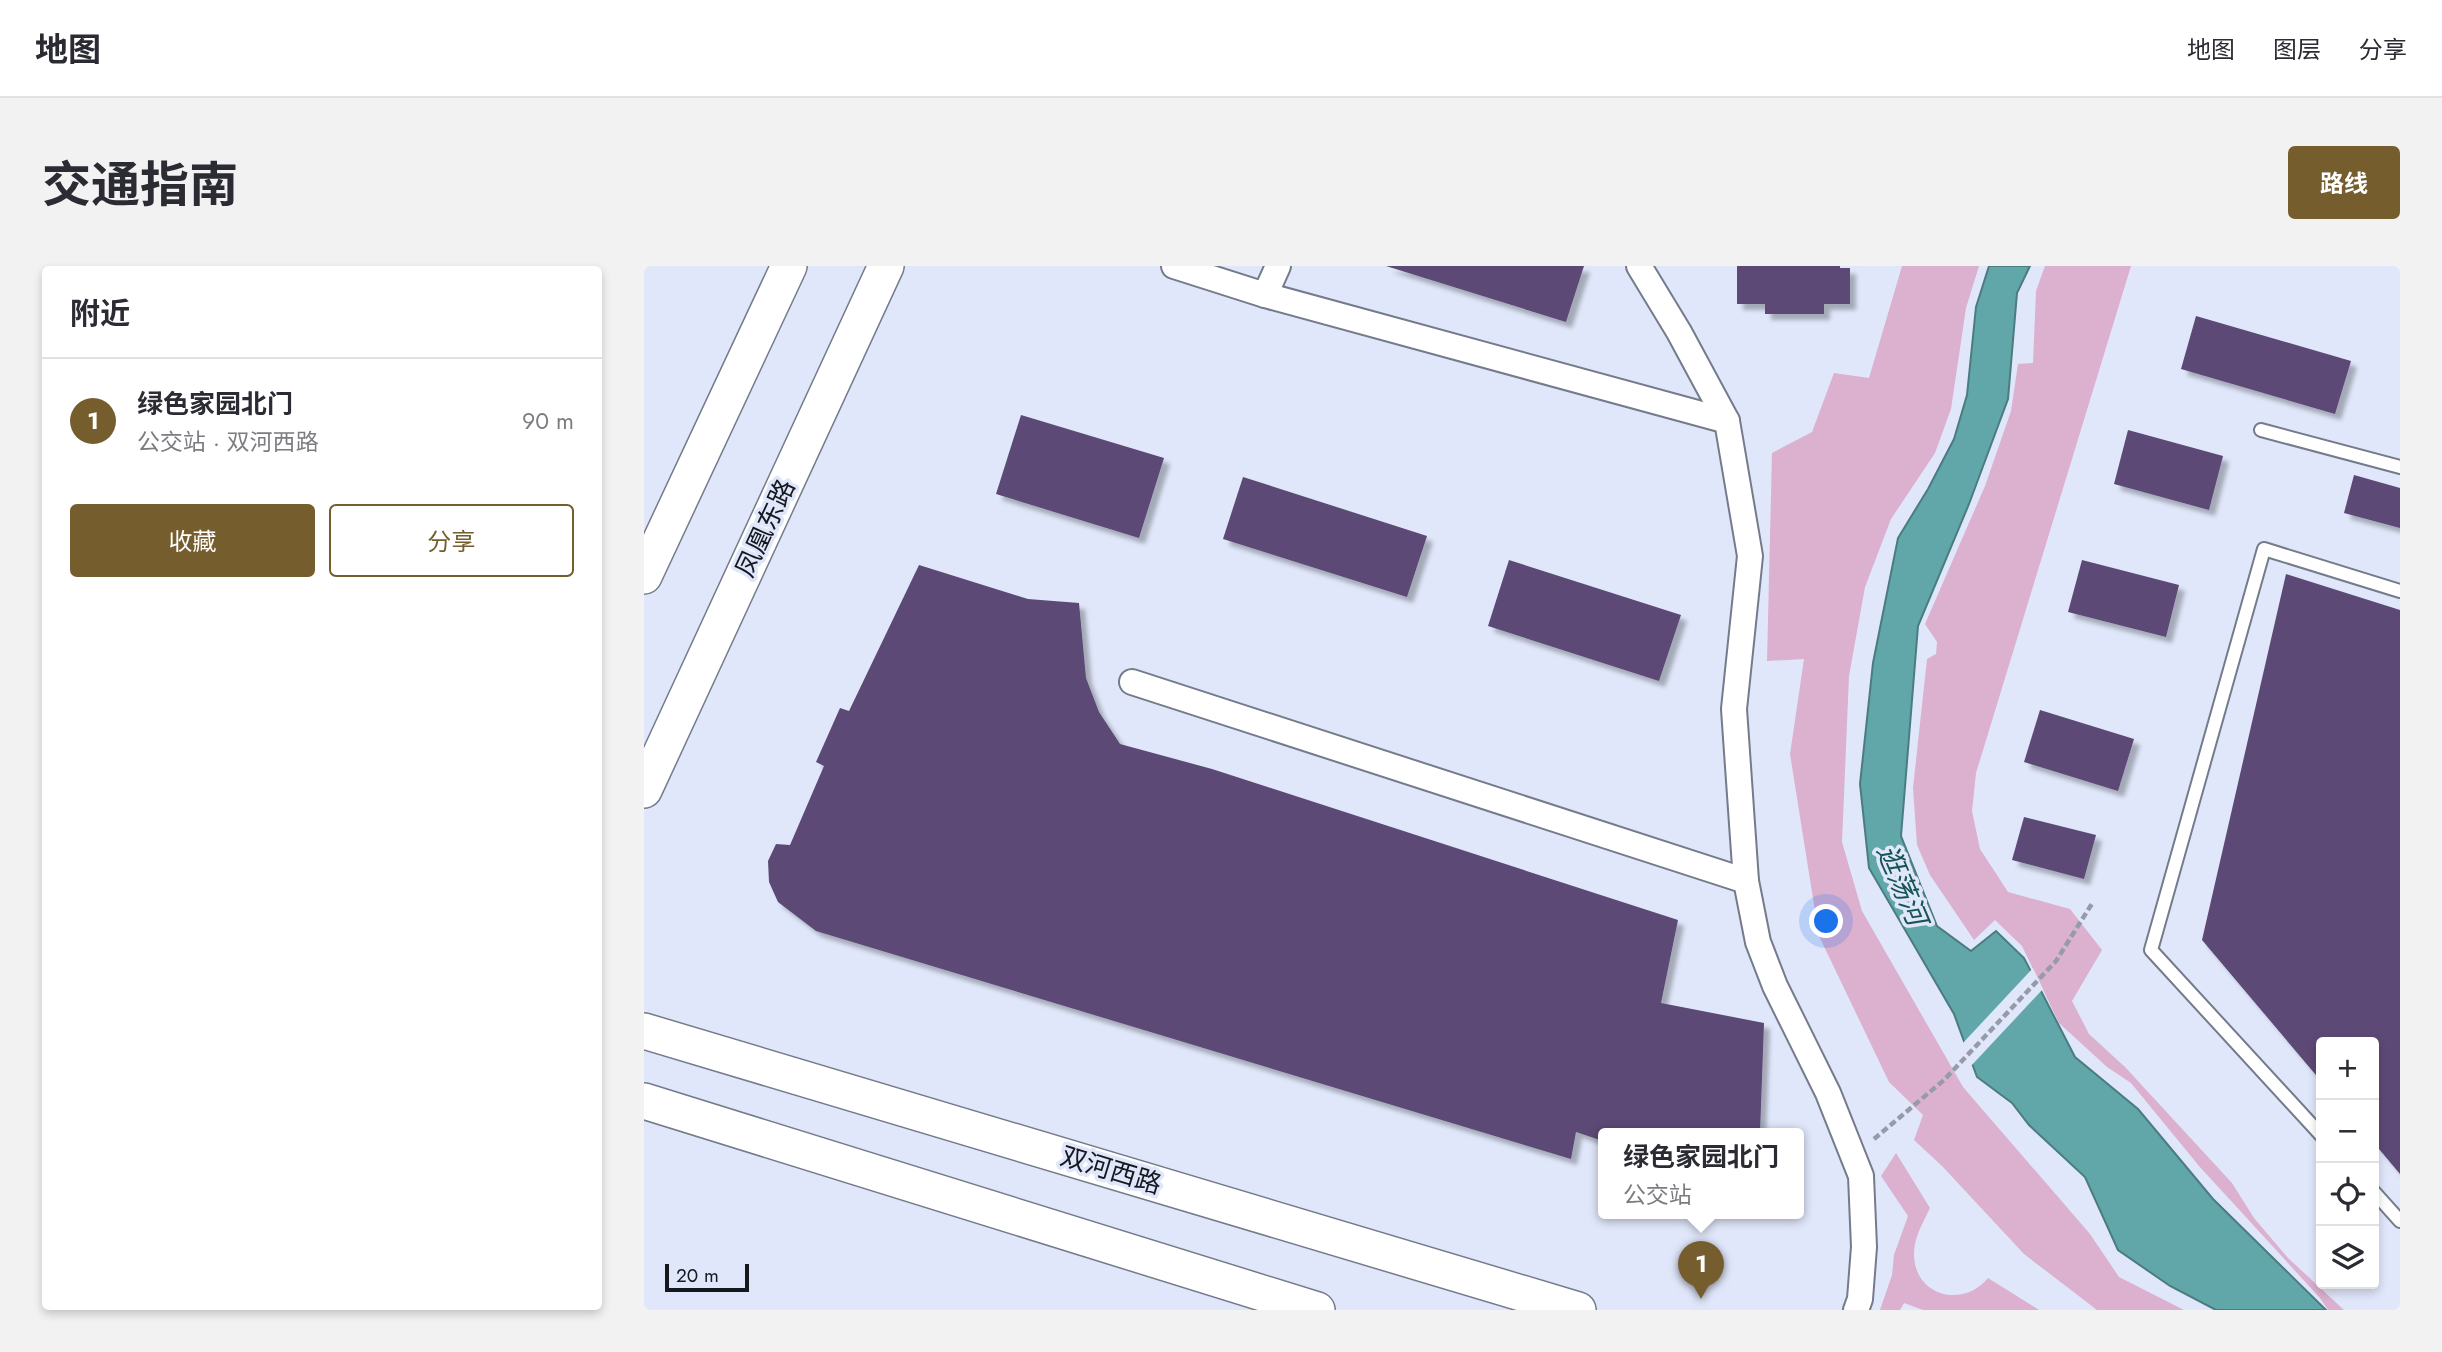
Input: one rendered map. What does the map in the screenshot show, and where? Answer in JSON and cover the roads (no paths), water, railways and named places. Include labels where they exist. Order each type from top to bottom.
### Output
[{"type":"street","points":[[644,576],[789,266]]},
{"type":"street","name":"凤凰东路","points":[[644,790],[886,266]]},
{"type":"street","points":[[1174,266],[1265,295],[1727,421]]},
{"type":"street","points":[[1265,295],[1278,266]]},
{"type":"street","points":[[1639,266],[1679,332],[1727,421],[1750,556],[1734,709],[1746,881],[1762,953],[1775,986],[1828,1093],[1861,1176],[1864,1247],[1860,1299],[1856,1310]]},
{"type":"street","points":[[1132,682],[1746,881]]},
{"type":"street","name":"双河西路","points":[[644,1031],[1578,1310]]},
{"type":"street","points":[[644,1101],[1317,1310]]},
{"type":"lane","points":[[2261,430],[2400,467]]},
{"type":"lane","points":[[2316,1130],[2151,950],[2264,549],[2400,591]]},
{"type":"lane","points":[[2379,1198],[2400,1221]]},
{"type":"water","name":"逛荡河","points":[[1989,266],[2030,266],[2017,293],[2008,399],[1969,504],[1918,626],[1901,836],[1937,926],[1971,951],[1996,931],[2024,958],[2075,1057],[2138,1109],[2213,1199],[2326,1310],[2216,1310],[2170,1286],[2118,1250],[2085,1177],[2029,1125],[2012,1103],[1977,1077],[1954,1014],[1869,868],[1860,784],[1873,663],[1898,538],[1954,439],[1967,395],[1976,307]]},
{"type":"place","name":"绿色家园北门","points":[[1701,1299]]}]
